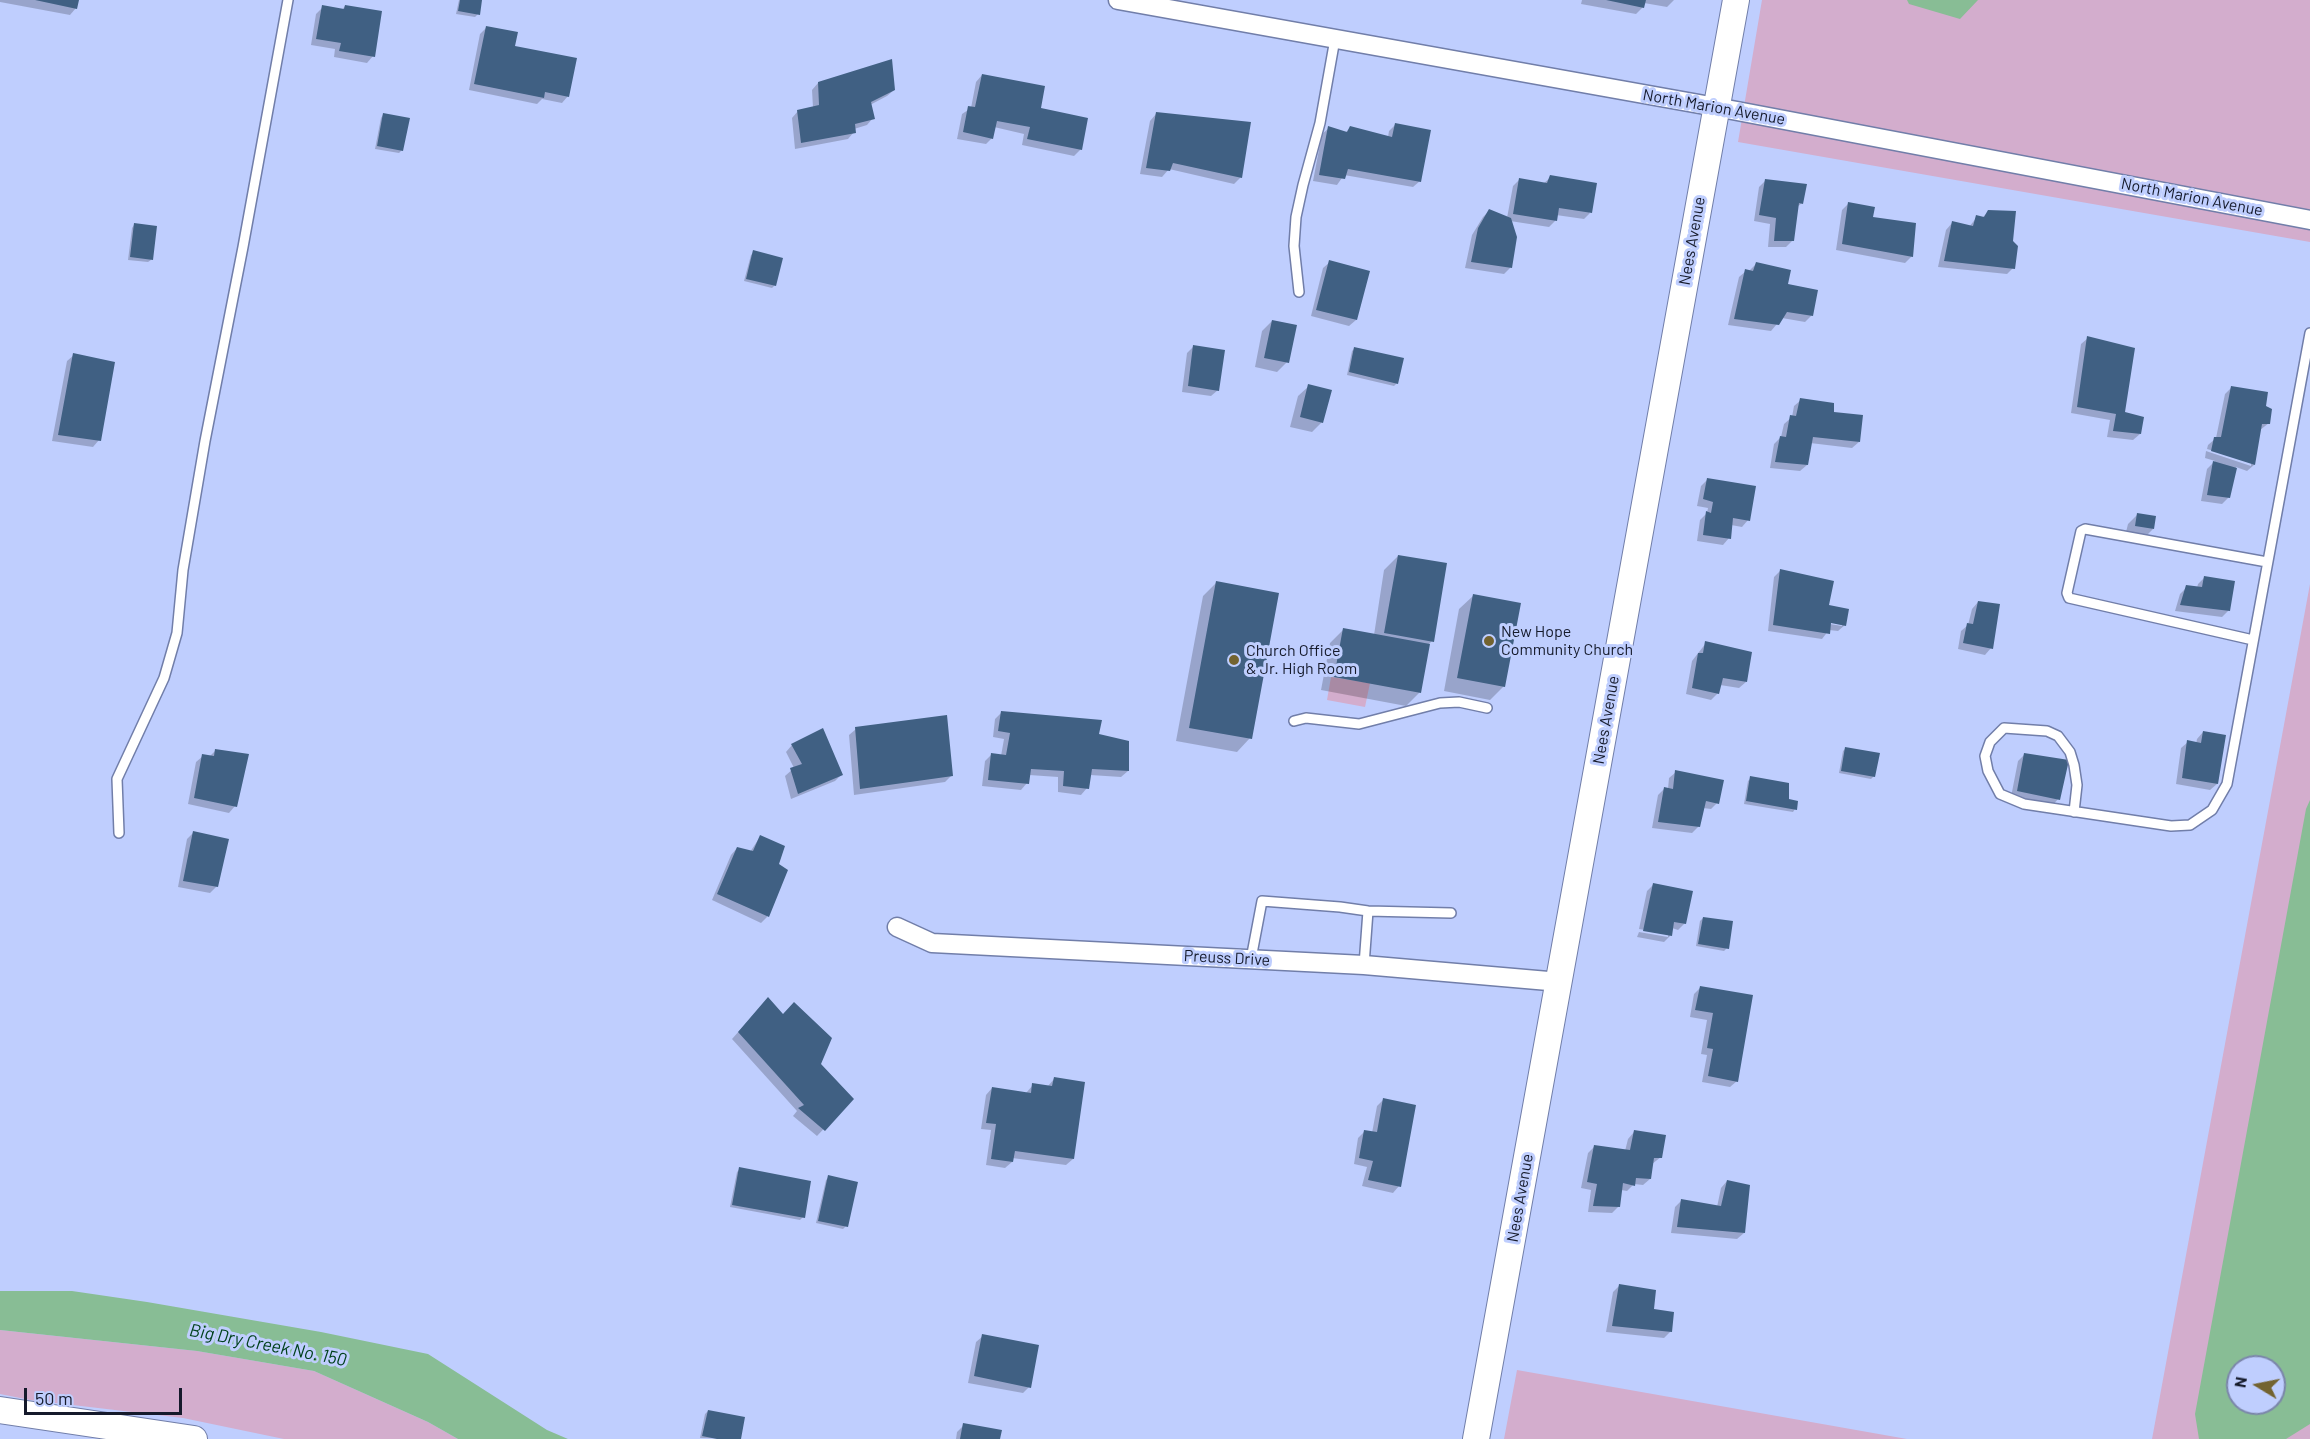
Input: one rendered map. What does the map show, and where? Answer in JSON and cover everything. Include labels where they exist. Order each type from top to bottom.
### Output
[{"type":"main road","name":"Nees Avenue","points":[[1476,1439],[1736,0]]},
{"type":"main road","points":[[0,1410],[194,1439]]},
{"type":"street","name":"North Marion Avenue","points":[[1118,0],[1716,107],[2310,220]]},
{"type":"street","name":"Preuss Drive","points":[[897,927],[932,943],[1364,965],[1560,982]]},
{"type":"lane","points":[[119,833],[117,780],[164,678],[177,633],[183,570],[205,441],[288,0]]},
{"type":"lane","points":[[1299,292],[1294,246],[1296,217],[1302,184],[1320,123],[1335,39]]},
{"type":"lane","points":[[2074,812],[2077,785],[2074,765],[2070,752],[2058,736],[2047,730],[2004,728],[1990,742],[1985,756],[1988,771],[2000,794],[2024,804],[2074,812],[2171,826],[2190,825],[2212,810],[2227,784],[2310,333]]},
{"type":"lane","points":[[2253,640],[2069,598],[2067,593],[2082,531],[2085,529],[2267,562]]},
{"type":"lane","points":[[1294,721],[1306,718],[1359,724],[1440,703],[1459,702],[1486,708]]},
{"type":"lane","points":[[1251,959],[1262,901],[1368,911],[1451,913]]},
{"type":"lane","points":[[1364,965],[1368,911]]},
{"type":"shaded area","points":[[1762,0],[2310,0],[2310,242],[1738,142]]},
{"type":"shaded area","points":[[2310,584],[2310,1439],[2152,1439]]},
{"type":"shaded area","points":[[1331,677],[1370,683],[1365,707],[1327,700]]},
{"type":"shaded area","points":[[0,1330],[197,1351],[314,1371],[428,1422],[458,1439],[284,1439],[183,1418],[30,1400],[0,1394]]},
{"type":"shaded area","points":[[1517,1370],[1907,1439],[1504,1439]]},
{"type":"water","points":[[1907,0],[1978,0],[1960,19],[1909,4]]},
{"type":"water","points":[[2310,800],[2310,1424],[2286,1439],[2199,1439],[2195,1414],[2306,809]]},
{"type":"water","name":"Big Dry Creek No. 150","points":[[0,1291],[72,1291],[147,1302],[321,1332],[428,1354],[547,1430],[568,1439],[458,1439],[428,1422],[314,1371],[197,1351],[0,1330]]},
{"type":"building","points":[[35,0],[79,0],[77,9]]},
{"type":"building","points":[[460,0],[482,0],[480,15],[458,11]]},
{"type":"building","points":[[1606,0],[1646,0],[1644,8]]},
{"type":"building","points":[[322,5],[344,9],[345,5],[382,11],[375,57],[339,51],[341,43],[316,39]]},
{"type":"building","points":[[486,26],[518,32],[515,46],[577,58],[569,97],[545,92],[544,98],[474,84]]},
{"type":"building","points":[[892,59],[895,90],[871,102],[875,119],[855,124],[856,133],[801,143],[797,110],[819,105],[818,82]]},
{"type":"building","points":[[982,74],[1045,86],[1041,108],[1088,118],[1082,150],[1027,139],[1030,127],[997,121],[993,139],[963,132],[968,106],[975,107]]},
{"type":"building","points":[[1156,112],[1251,122],[1242,178],[1173,163],[1170,171],[1146,168]]},
{"type":"building","points":[[383,113],[410,118],[403,151],[377,146]]},
{"type":"building","points":[[1395,123],[1431,130],[1421,182],[1348,169],[1345,179],[1319,175],[1328,126],[1347,132],[1350,126],[1392,137]]},
{"type":"building","points":[[1550,175],[1597,183],[1592,213],[1559,208],[1557,221],[1513,214],[1519,178],[1547,183]]},
{"type":"building","points":[[1765,179],[1807,184],[1803,204],[1799,203],[1794,241],[1774,241],[1776,218],[1759,215]]},
{"type":"building","points":[[1848,202],[1875,207],[1873,217],[1916,223],[1913,257],[1842,244]]},
{"type":"building","points":[[1489,209],[1511,218],[1517,237],[1512,268],[1471,262],[1478,228]]},
{"type":"building","points":[[1988,210],[2016,211],[2013,241],[2018,246],[2015,269],[1944,261],[1952,221],[1973,226],[1976,215],[1984,217]]},
{"type":"building","points":[[134,223],[157,226],[153,260],[130,257]]},
{"type":"building","points":[[753,250],[783,258],[776,286],[746,279]]},
{"type":"building","points":[[1329,260],[1370,271],[1357,320],[1316,310]]},
{"type":"building","points":[[1756,262],[1791,270],[1788,284],[1818,290],[1813,316],[1787,312],[1779,325],[1734,319],[1745,269],[1753,271]]},
{"type":"building","points":[[1272,320],[1297,325],[1289,363],[1264,358]]},
{"type":"building","points":[[2087,336],[2135,348],[2125,412],[2144,417],[2141,434],[2113,431],[2116,414],[2077,407]]},
{"type":"building","points":[[1193,345],[1225,350],[1219,391],[1188,386]]},
{"type":"building","points":[[1354,347],[1404,358],[1398,384],[1349,372]]},
{"type":"building","points":[[73,353],[115,362],[101,441],[58,435]]},
{"type":"building","points":[[1308,384],[1332,390],[1323,423],[1300,417]]},
{"type":"building","points":[[2231,386],[2268,392],[2266,406],[2272,409],[2270,424],[2262,424],[2255,465],[2211,451],[2214,437],[2221,437]]},
{"type":"building","points":[[1800,398],[1834,403],[1834,412],[1863,415],[1860,442],[1813,437],[1808,465],[1775,462],[1780,436],[1786,437],[1790,415],[1796,416]]},
{"type":"building","points":[[2213,461],[2237,468],[2230,498],[2207,495]]},
{"type":"building","points":[[1707,478],[1756,486],[1750,521],[1733,518],[1731,539],[1703,535],[1706,511],[1711,513],[1713,502],[1703,499]]},
{"type":"building","points":[[2137,513],[2156,516],[2154,529],[2135,526]]},
{"type":"building","points":[[1398,555],[1447,563],[1434,642],[1384,633]]},
{"type":"building","points":[[1780,569],[1834,581],[1829,605],[1849,609],[1846,626],[1831,623],[1830,634],[1773,625]]},
{"type":"building","points":[[2204,576],[2235,581],[2230,611],[2180,605],[2186,585],[2202,587]]},
{"type":"building","name":"Church Office & Jr. High Room","points":[[1216,581],[1279,593],[1252,739],[1189,728]]},
{"type":"building","name":"New Hope Community Church","points":[[1473,594],[1521,603],[1505,687],[1457,678]]},
{"type":"building","points":[[1978,601],[2000,604],[1993,649],[1963,643],[1967,623],[1973,624]]},
{"type":"building","points":[[1343,628],[1430,644],[1421,693],[1334,677]]},
{"type":"building","points":[[1705,641],[1752,652],[1747,682],[1723,678],[1719,694],[1692,688],[1698,653],[1703,653]]},
{"type":"building","points":[[1001,711],[1102,720],[1099,734],[1129,741],[1129,771],[1092,769],[1089,789],[1063,786],[1064,771],[1031,769],[1029,784],[988,780],[991,753],[1006,755],[1010,733],[998,731]]},
{"type":"building","points":[[947,715],[953,776],[860,789],[855,727]]},
{"type":"building","points":[[823,728],[843,775],[798,794],[790,768],[802,764],[791,744]]},
{"type":"building","points":[[2203,731],[2226,735],[2218,784],[2182,778],[2187,740],[2201,743]]},
{"type":"building","points":[[1845,747],[1880,753],[1875,777],[1841,771]]},
{"type":"building","points":[[215,749],[249,754],[237,807],[194,798],[202,754],[214,756]]},
{"type":"building","points":[[2024,753],[2069,760],[2060,800],[2017,791]]},
{"type":"building","points":[[1675,770],[1724,780],[1719,804],[1706,801],[1700,827],[1658,822],[1664,787],[1673,789]]},
{"type":"building","points":[[1750,776],[1789,783],[1789,799],[1798,801],[1797,810],[1746,801]]},
{"type":"building","points":[[193,831],[229,839],[218,887],[183,881]]},
{"type":"building","points":[[760,835],[785,846],[779,864],[788,870],[769,917],[717,894],[737,847],[753,851]]},
{"type":"building","points":[[1653,883],[1693,891],[1686,924],[1674,922],[1672,936],[1643,931]]},
{"type":"building","points":[[1703,917],[1733,921],[1729,949],[1698,944]]},
{"type":"building","points":[[1700,986],[1753,995],[1738,1082],[1708,1076],[1713,1049],[1707,1048],[1713,1013],[1695,1010]]},
{"type":"building","points":[[768,997],[783,1014],[794,1002],[832,1038],[821,1064],[854,1099],[825,1131],[798,1108],[804,1105],[738,1032]]},
{"type":"building","points":[[1054,1077],[1085,1082],[1074,1159],[1015,1151],[1013,1162],[991,1159],[996,1124],[986,1123],[992,1087],[1031,1093],[1032,1083],[1052,1086]]},
{"type":"building","points":[[1383,1098],[1416,1105],[1401,1187],[1368,1180],[1373,1161],[1359,1158],[1364,1130],[1377,1132]]},
{"type":"building","points":[[1634,1130],[1666,1135],[1662,1158],[1654,1158],[1651,1179],[1636,1178],[1635,1186],[1623,1183],[1620,1207],[1593,1206],[1597,1184],[1587,1182],[1594,1145],[1630,1150]]},
{"type":"building","points":[[739,1167],[811,1181],[805,1218],[732,1205]]},
{"type":"building","points":[[828,1175],[858,1182],[848,1227],[818,1221]]},
{"type":"building","points":[[1727,1180],[1750,1185],[1745,1233],[1677,1227],[1681,1199],[1721,1206]]},
{"type":"building","points":[[1619,1284],[1656,1290],[1654,1309],[1674,1312],[1672,1332],[1612,1326]]},
{"type":"building","points":[[982,1334],[1039,1345],[1031,1388],[974,1376]]},
{"type":"building","points":[[708,1410],[745,1417],[741,1439],[717,1439],[702,1436]]},
{"type":"building","points":[[963,1423],[1002,1430],[1000,1439],[960,1439]]},
{"type":"place","name":"New Hope Community Church","points":[[1489,641]]},
{"type":"place","name":"Church Office & Jr. High Room","points":[[1234,660]]}]
